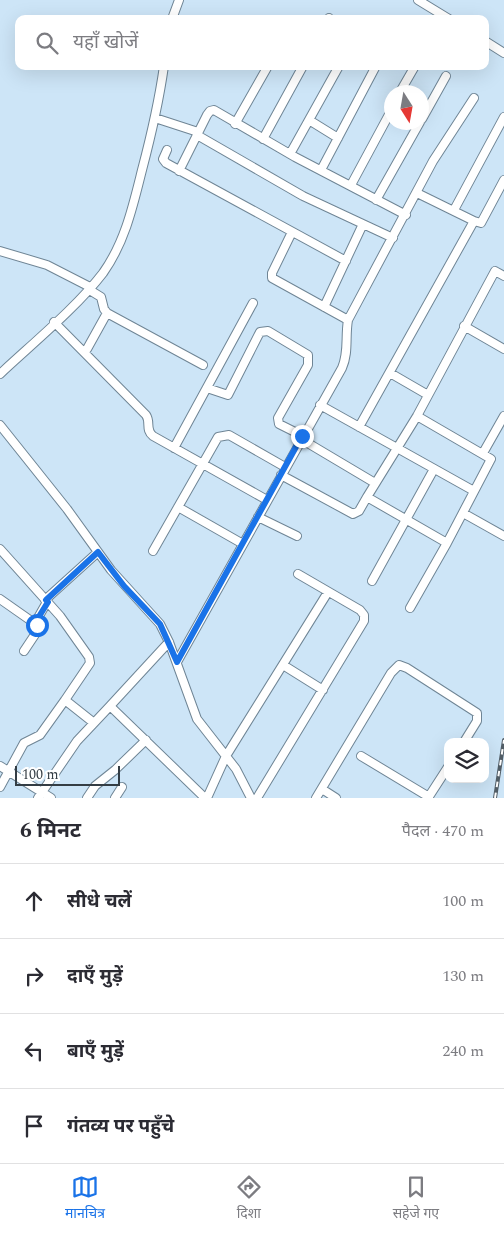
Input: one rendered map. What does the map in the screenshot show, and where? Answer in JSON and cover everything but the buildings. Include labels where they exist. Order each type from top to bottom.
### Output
[{"type":"street","points":[[173,15],[179,0]]},
{"type":"street","points":[[418,0],[440,15]]},
{"type":"street","points":[[489,44],[504,53]]},
{"type":"street","points":[[0,374],[89,288],[103,272],[126,230],[155,118],[163,70]]},
{"type":"street","points":[[235,124],[266,70]]},
{"type":"street","points":[[263,139],[301,70]]},
{"type":"street","points":[[290,154],[337,70]]},
{"type":"street","points":[[321,170],[374,70]]},
{"type":"street","points":[[404,85],[413,70]]},
{"type":"street","points":[[429,106],[446,76]]},
{"type":"street","points":[[177,662],[344,361],[348,320],[394,238],[433,161],[474,98]]},
{"type":"street","points":[[179,171],[207,115],[212,110],[290,154],[406,215]]},
{"type":"street","points":[[454,210],[504,117]]},
{"type":"street","points":[[155,118],[198,134],[303,196],[394,238]]},
{"type":"street","points":[[309,120],[338,138]]},
{"type":"street","points":[[350,185],[384,123]]},
{"type":"street","points":[[376,200],[415,130]]},
{"type":"street","points":[[167,150],[163,161],[179,171],[346,261]]},
{"type":"street","points":[[417,193],[481,223],[504,180]]},
{"type":"street","points":[[359,428],[474,221]]},
{"type":"street","points":[[324,307],[363,224]]},
{"type":"street","points":[[292,232],[271,276],[348,320]]},
{"type":"street","points":[[0,251],[47,265],[89,288],[101,297],[104,310],[107,313],[203,365]]},
{"type":"street","points":[[153,551],[218,436],[225,434],[353,514],[358,511],[417,416],[495,271],[504,276]]},
{"type":"street","points":[[174,448],[253,303]]},
{"type":"street","points":[[87,349],[107,313]]},
{"type":"street","points":[[54,322],[146,415],[149,419],[150,434],[267,500]]},
{"type":"street","points":[[464,326],[504,349]]},
{"type":"street","points":[[207,388],[228,395],[260,332],[268,331],[308,355],[309,358],[308,365],[278,418],[279,424],[376,483]]},
{"type":"street","points":[[390,374],[428,395]]},
{"type":"street","points":[[320,405],[474,491]]},
{"type":"street","points":[[410,608],[491,460],[483,453],[417,416]]},
{"type":"street","points":[[483,453],[504,416]]},
{"type":"street","points":[[0,425],[67,509],[124,586],[153,616],[169,642],[197,719],[236,769],[252,798]]},
{"type":"street","points":[[372,581],[434,469]]},
{"type":"street","points":[[366,497],[447,543]]},
{"type":"street","points":[[178,507],[243,544]]},
{"type":"street","points":[[463,513],[504,536]]},
{"type":"street","points":[[258,517],[296,536]]},
{"type":"street","points":[[0,549],[46,601],[90,660],[76,686],[40,735],[24,743],[0,787]]},
{"type":"street","points":[[35,623],[46,601],[98,552]]},
{"type":"street","points":[[258,798],[365,618],[360,610],[298,574]]},
{"type":"street","points":[[110,706],[206,798],[226,756],[328,592]]},
{"type":"street","points":[[0,599],[35,623],[38,630],[24,651]]},
{"type":"street","points":[[40,795],[77,742],[169,642]]},
{"type":"street","points":[[283,664],[323,690]]},
{"type":"street","points":[[316,798],[391,673],[399,665],[407,668],[476,713],[477,721],[466,738]]},
{"type":"street","points":[[65,700],[94,723]]},
{"type":"street","points":[[88,798],[95,786],[116,770],[146,740]]},
{"type":"street","points":[[361,756],[428,798],[444,773]]},
{"type":"street","points":[[0,766],[10,771],[40,795],[51,798]]},
{"type":"street","points":[[116,798],[122,787]]},
{"type":"street","points":[[322,788],[336,798]]},
{"type":"railway","points":[[495,798],[504,740]]},
{"type":"route","points":[[37,625],[35,623],[48,602],[46,600],[98,552],[124,586],[160,624],[177,662],[302,436]]}]
